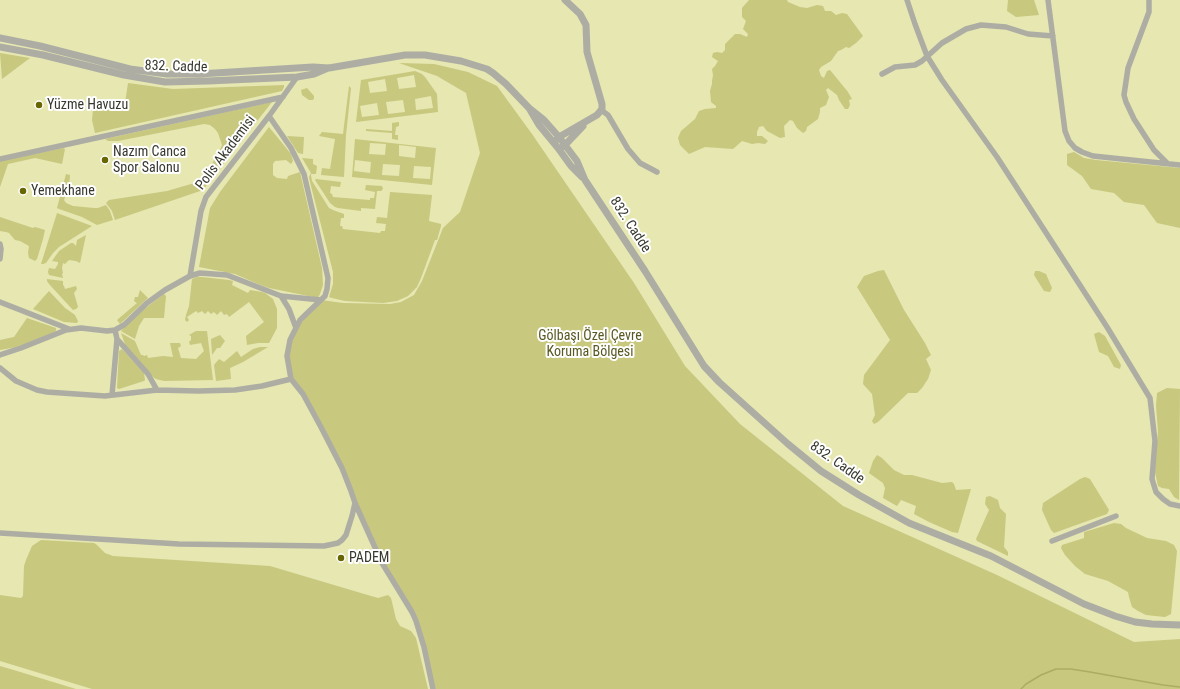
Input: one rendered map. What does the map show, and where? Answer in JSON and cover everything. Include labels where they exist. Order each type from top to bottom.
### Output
[{"type":"street","points":[[559,143],[597,115],[601,110],[602,104],[587,52],[586,25],[580,14],[565,0]]},
{"type":"street","points":[[907,0],[927,56],[942,80],[997,157],[1107,327],[1150,398],[1155,441],[1152,479],[1156,492],[1163,499],[1170,504],[1180,506]]},
{"type":"street","points":[[1048,0],[1065,131],[1075,148],[1093,156],[1180,165]]},
{"type":"street","points":[[1149,0],[1149,12],[1128,68],[1124,95],[1134,120],[1154,150],[1166,163]]},
{"type":"street","points":[[882,74],[895,67],[922,61],[942,44],[966,29],[981,25],[1006,27],[1028,34],[1053,36]]},
{"type":"street","name":"832. Cadde","points":[[0,38],[67,52],[130,69],[167,74],[199,74],[312,66],[329,68]]},
{"type":"street","name":"832. Cadde","points":[[0,47],[124,75],[165,82],[297,77],[314,74],[329,68],[405,55],[425,55],[461,61],[479,66],[493,73],[529,108],[544,120],[559,143],[571,166],[585,180],[648,276],[704,366],[718,382],[821,471],[909,523],[991,556],[1084,604],[1136,622],[1180,625]]},
{"type":"street","points":[[65,61],[67,52]]},
{"type":"street","name":"Polis Akademisi","points":[[190,276],[201,211],[206,197],[269,116],[297,77]]},
{"type":"street","points":[[0,159],[283,96]]},
{"type":"street","points":[[601,110],[608,115],[628,149],[640,163],[657,172]]},
{"type":"street","points":[[269,116],[294,152],[305,178],[327,272],[328,284],[321,300],[305,314],[290,340],[287,363],[290,379],[303,394],[322,429],[342,468],[354,503],[382,563],[409,606],[416,621],[424,647],[433,689]]},
{"type":"street","points":[[559,143],[587,122]]},
{"type":"street","points":[[0,244],[0,259]]},
{"type":"street","points":[[0,355],[22,348],[69,329],[81,328],[107,331],[115,330],[124,325],[147,303],[161,293],[176,283],[200,273],[227,275],[281,296],[321,300]]},
{"type":"street","points":[[281,296],[289,309],[296,328]]},
{"type":"street","points":[[0,302],[69,329]]},
{"type":"street","points":[[112,395],[116,339],[115,330]]},
{"type":"street","points":[[116,339],[148,374],[157,390]]},
{"type":"street","points":[[0,368],[16,381],[37,390],[47,392],[112,395],[157,390],[235,390],[262,386],[290,379]]},
{"type":"street","points":[[0,533],[179,544],[324,546],[338,543],[346,535],[350,524],[354,503]]},
{"type":"street","points":[[1052,541],[1116,516]]},
{"type":"green space","name":"Gölbaşı Özel Çevre Koruma Bölgesi","points":[[0,0],[1180,0],[1180,689],[0,689]]},
{"type":"green space","points":[[749,0],[787,0],[788,2],[800,7],[807,8],[817,5],[823,6],[825,11],[831,11],[836,15],[842,13],[847,14],[863,36],[849,48],[846,47],[838,51],[831,61],[819,70],[821,76],[824,78],[827,71],[830,70],[852,99],[849,100],[850,105],[848,109],[845,109],[837,95],[828,88],[826,90],[829,97],[826,105],[820,108],[818,119],[807,127],[806,131],[803,133],[797,128],[793,121],[790,120],[784,126],[785,137],[780,138],[767,131],[763,126],[759,127],[757,136],[762,136],[768,141],[765,144],[752,144],[742,141],[733,149],[705,147],[689,154],[680,145],[678,138],[681,131],[695,119],[699,111],[716,108],[716,106],[711,102],[710,91],[713,75],[712,69],[718,61],[712,57],[713,53],[722,53],[725,50],[725,44],[735,34],[740,34],[747,37],[748,34],[743,29],[746,21],[742,17],[742,8]]},
{"type":"green space","points":[[1008,0],[1034,0],[1039,15],[1016,17],[1007,11]]},
{"type":"green space","points":[[0,53],[30,58],[2,79]]},
{"type":"green space","points":[[399,63],[434,64],[468,72],[497,86],[532,134],[634,283],[685,366],[740,424],[843,506],[997,575],[1134,642],[1180,639],[1180,689],[433,689],[416,621],[391,579],[351,491],[297,386],[287,363],[287,356],[296,328],[321,300],[343,303],[390,304],[401,302],[414,295],[422,281],[443,228],[460,212],[480,153],[466,93],[437,76]]},
{"type":"green space","points":[[415,71],[425,77],[437,94],[438,112],[356,122],[361,80]],"holes":[[[414,75],[416,87],[399,89],[397,78]],[[385,79],[387,91],[370,93],[368,82]],[[431,96],[433,108],[416,110],[415,99]],[[403,100],[405,112],[388,114],[386,102]],[[377,103],[379,115],[362,117],[360,106]]]},
{"type":"green space","points":[[128,83],[173,89],[284,85],[284,87],[282,91],[95,133],[92,120],[94,99],[125,103]]},
{"type":"green space","points":[[349,86],[351,88],[346,135],[344,177],[321,175],[322,168],[330,169],[335,139],[319,136],[322,132],[343,134]]},
{"type":"green space","points":[[307,88],[314,96],[313,100],[309,100],[302,95],[301,90]]},
{"type":"green space","points":[[272,102],[203,190],[115,220],[112,211],[106,203],[109,200],[167,191],[198,182],[204,177],[222,145],[215,129],[210,125],[204,124],[118,141],[108,141],[105,139]]},
{"type":"green space","points":[[399,122],[399,126],[396,127],[395,135],[398,135],[398,140],[392,139],[392,133],[366,131],[366,129],[392,131],[392,123]]},
{"type":"green space","points":[[269,127],[291,154],[293,161],[291,164],[286,160],[275,161],[273,164],[273,175],[277,178],[287,179],[288,176],[300,172],[322,268],[323,285],[318,298],[269,288],[235,274],[199,267],[210,208],[220,192]]},
{"type":"green space","points":[[287,136],[304,137],[303,154],[298,153]]},
{"type":"green space","points":[[355,139],[436,148],[432,185],[352,177]],"holes":[[[370,143],[386,144],[385,155],[369,154]],[[399,145],[416,147],[415,158],[399,156]],[[355,160],[371,162],[370,173],[354,171]],[[383,164],[400,165],[399,176],[382,175]],[[414,166],[431,167],[430,179],[413,178]]]},
{"type":"green space","points":[[63,148],[65,149],[62,164],[35,158],[8,164],[0,187],[0,161]]},
{"type":"green space","points":[[1074,152],[1084,158],[1096,160],[1180,168],[1180,228],[1157,223],[1144,205],[1124,202],[1114,193],[1091,189],[1082,176],[1067,165],[1067,154]]},
{"type":"green space","points":[[302,158],[313,159],[313,164],[317,166],[316,174],[311,174],[312,181],[329,208],[344,214],[344,218],[341,218],[340,226],[342,226],[343,229],[380,233],[381,231],[385,231],[386,224],[376,223],[377,217],[387,218],[390,192],[432,195],[429,221],[441,224],[441,226],[437,240],[435,240],[417,287],[408,296],[397,301],[383,303],[345,301],[329,297],[333,284],[333,272],[310,182],[309,177],[311,173]]},
{"type":"green space","points":[[66,174],[70,175],[69,187],[64,200],[66,203],[73,206],[94,208],[106,205],[113,220],[97,225],[82,217],[57,208]]},
{"type":"green space","points":[[315,180],[341,182],[340,187],[331,186],[330,193],[333,197],[370,200],[370,198],[374,198],[375,192],[365,190],[366,185],[382,186],[383,189],[381,191],[377,191],[375,209],[361,208],[361,211],[338,208],[330,203]]},
{"type":"green space","points":[[57,213],[92,226],[59,247],[46,263],[41,264]]},
{"type":"green space","points":[[0,217],[33,228],[35,227],[45,230],[37,259],[35,261],[29,258],[29,246],[15,240],[9,233],[0,231]]},
{"type":"green space","points":[[86,235],[80,263],[69,260],[65,264],[63,263],[63,278],[49,275],[49,268],[55,269],[58,264],[58,262],[52,261],[59,251],[71,243],[76,246],[77,240]]},
{"type":"green space","points":[[884,270],[904,310],[931,355],[926,359],[931,370],[928,379],[917,393],[908,393],[878,422],[874,424],[872,421],[875,415],[872,394],[863,384],[864,375],[890,340],[857,287],[864,276]]},
{"type":"green space","points":[[1035,271],[1046,274],[1052,288],[1050,292],[1044,291],[1034,275]]},
{"type":"green space","points":[[197,277],[233,281],[232,285],[248,293],[250,290],[262,292],[273,299],[277,309],[277,328],[269,343],[247,345],[246,336],[264,322],[249,302],[229,317],[227,314],[224,315],[221,311],[217,315],[214,312],[211,314],[208,311],[205,314],[202,311],[198,313],[196,311],[187,317],[189,320],[187,322],[185,320],[189,306],[192,279]]},
{"type":"green space","points":[[47,279],[63,281],[65,289],[76,286],[77,289],[74,293],[78,307],[73,310],[49,284]]},
{"type":"green space","points":[[140,290],[148,298],[120,324],[117,320],[137,303],[134,301],[135,297],[138,297]]},
{"type":"green space","points":[[49,291],[65,308],[75,315],[78,321],[77,323],[64,322],[33,309]]},
{"type":"green space","points":[[164,294],[166,296],[164,318],[144,318],[139,326],[135,339],[121,331],[139,313]]},
{"type":"green space","points":[[27,318],[56,328],[56,330],[55,332],[17,347],[0,350],[0,340],[14,337]]},
{"type":"green space","points":[[196,331],[207,331],[213,380],[164,381],[156,379],[126,347],[121,333],[135,341],[141,355],[147,355],[148,358],[163,356],[173,357],[170,343],[180,343],[181,346],[178,348],[181,358],[196,359],[204,351],[201,343],[190,345],[189,342],[191,340],[191,336],[189,335]]},
{"type":"green space","points":[[1099,332],[1105,336],[1121,365],[1120,369],[1114,367],[1108,356],[1099,352],[1094,334]]},
{"type":"green space","points":[[220,335],[225,341],[212,355],[211,339]]},
{"type":"green space","points":[[268,347],[230,368],[231,379],[216,381],[214,365],[219,359],[224,362],[237,351],[241,357],[253,349]]},
{"type":"green space","points":[[122,349],[144,373],[145,380],[119,389],[117,388],[119,351]]},
{"type":"green space","points":[[1167,388],[1180,389],[1179,500],[1174,497],[1169,489],[1158,486],[1155,472],[1158,431],[1156,406],[1157,393]]},
{"type":"green space","points":[[877,455],[894,470],[904,475],[912,475],[942,483],[952,482],[956,490],[971,489],[958,533],[952,532],[914,514],[916,506],[901,500],[897,506],[883,498],[885,488],[883,483],[869,473],[873,461]]},
{"type":"green space","points":[[1085,477],[1090,479],[1109,510],[1107,514],[1054,533],[1051,530],[1042,510],[1043,503]]},
{"type":"green space","points":[[990,496],[998,500],[1000,508],[1006,514],[1004,547],[1008,552],[1008,556],[977,541],[976,539],[989,510],[985,504],[986,497]]},
{"type":"green space","points":[[1114,523],[1121,524],[1147,538],[1166,541],[1174,545],[1177,551],[1171,614],[1165,617],[1146,615],[1138,611],[1132,607],[1128,592],[1108,581],[1085,574],[1075,566],[1061,548],[1062,545],[1084,538],[1084,532]]},
{"type":"green space","points":[[41,540],[94,543],[105,553],[113,556],[270,566],[378,598],[388,595],[391,598],[396,619],[400,626],[411,631],[416,638],[428,689],[92,689],[0,661],[0,595],[21,598],[23,596],[24,566],[32,546]]},
{"type":"green space","points":[[0,666],[17,671],[76,689],[0,689]]},
{"type":"waterway","points":[[1021,689],[1026,684],[1041,675],[1056,669],[1071,669],[1180,687]]},
{"type":"place","name":"Yüzme Havuzu","points":[[39,105]]},
{"type":"place","name":"Nazım Canca Spor Salonu","points":[[105,160]]},
{"type":"place","name":"Yemekhane","points":[[23,191]]},
{"type":"place","name":"PADEM","points":[[341,558]]}]
